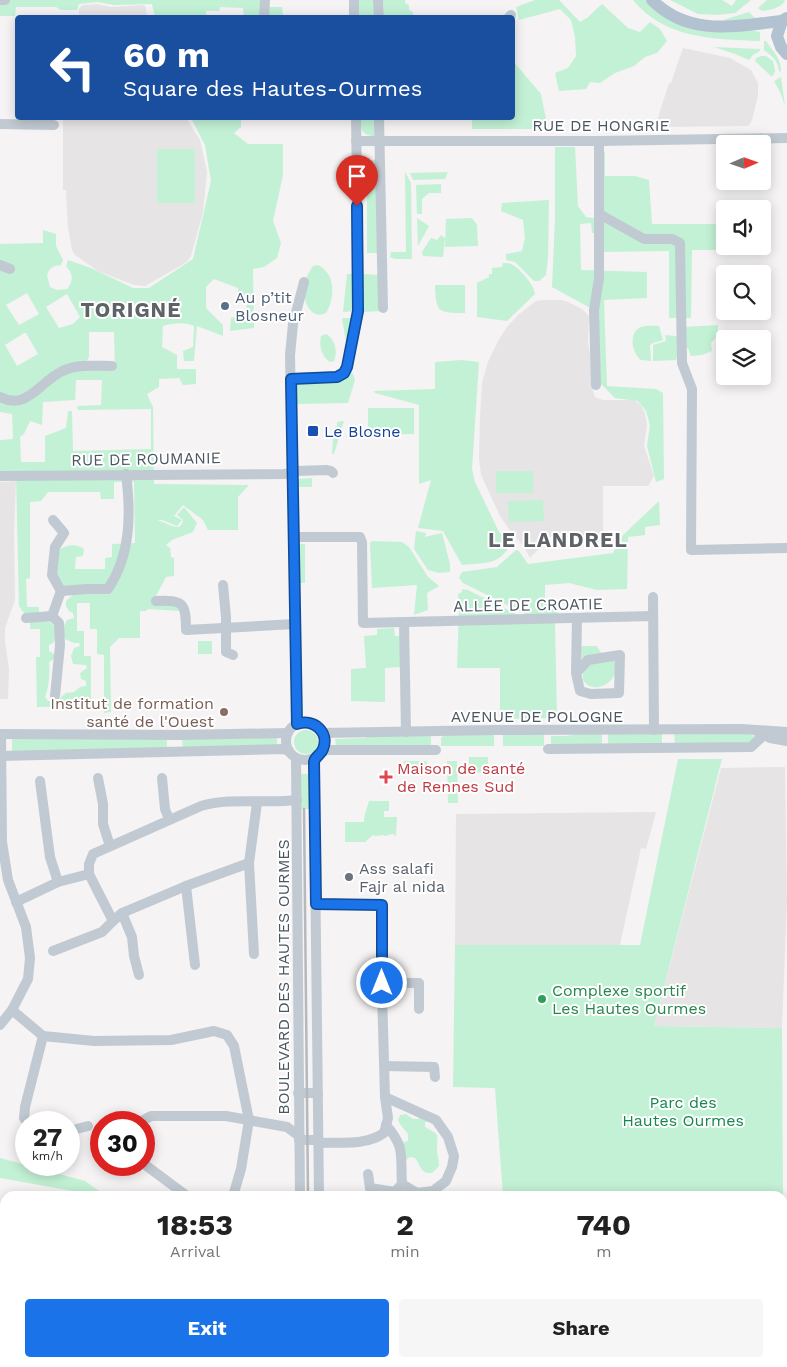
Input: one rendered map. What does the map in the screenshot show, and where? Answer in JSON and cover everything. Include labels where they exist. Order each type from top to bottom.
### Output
[{"type":"main road","points":[[652,0],[675,18],[691,24],[708,27],[736,26],[785,20]]},
{"type":"main road","points":[[785,20],[777,36],[781,47],[787,54]]},
{"type":"main road","points":[[736,26],[752,27],[777,36]]},
{"type":"street","points":[[0,0],[6,0]]},
{"type":"street","points":[[264,15],[265,0]]},
{"type":"street","points":[[354,0],[354,15]]},
{"type":"street","points":[[378,0],[378,15]]},
{"type":"street","points":[[291,378],[337,377],[344,373],[348,363],[358,311],[356,120]]},
{"type":"street","points":[[379,120],[383,308]]},
{"type":"street","points":[[0,124],[54,124]]},
{"type":"street","name":"RUE DE HONGRIE","points":[[356,142],[787,138]]},
{"type":"street","points":[[596,385],[594,310],[599,278],[599,141]]},
{"type":"street","points":[[599,216],[603,216],[644,239],[672,238],[680,243],[682,363],[692,389],[691,550],[787,548]]},
{"type":"street","points":[[0,265],[10,269]]},
{"type":"street","points":[[297,724],[291,336],[304,282]]},
{"type":"street","points":[[0,397],[15,401],[26,399],[55,375],[76,366],[112,366]]},
{"type":"street","name":"RUE DE ROUMANIE","points":[[0,476],[292,473]]},
{"type":"street","points":[[61,591],[87,588],[108,589],[122,562],[126,548],[129,497],[126,474]]},
{"type":"street","points":[[52,616],[61,591],[52,575],[55,547],[64,533],[53,520]]},
{"type":"street","name":"ALLÉE DE CROATIE","points":[[293,537],[360,536],[362,542],[363,623],[652,616]]},
{"type":"street","points":[[223,585],[226,652],[233,655]]},
{"type":"street","points":[[653,596],[654,730]]},
{"type":"street","points":[[156,601],[174,600],[180,602],[186,614],[186,630],[295,624]]},
{"type":"street","points":[[26,618],[52,616],[59,623],[60,645],[55,696]]},
{"type":"street","points":[[576,673],[588,660],[620,654],[619,693],[591,694],[580,692],[576,673],[577,619]]},
{"type":"street","points":[[404,622],[406,732]]},
{"type":"street","points":[[292,754],[286,742],[288,733],[297,724],[311,723],[320,728],[323,733],[325,743],[318,755]]},
{"type":"street","name":"AVENUE DE POLOGNE","points":[[752,729],[764,735],[787,741]]},
{"type":"street","name":"AVENUE DE POLOGNE","points":[[323,733],[752,729],[787,732]]},
{"type":"street","points":[[0,1025],[12,1010],[28,979],[30,958],[26,927],[8,880],[2,842],[0,734],[288,733]]},
{"type":"street","points":[[170,734],[170,752]]},
{"type":"street","name":"AVENUE DE POLOGNE","points":[[548,749],[751,747],[764,735]]},
{"type":"street","points":[[0,756],[284,750],[305,761],[326,750],[436,750]]},
{"type":"street","name":"BOULEVARD DES HAUTES OURMES","points":[[292,754],[297,800],[300,1191]]},
{"type":"street","name":"BOULEVARD DES HAUTES OURMES","points":[[318,755],[316,904],[319,1191]]},
{"type":"street","points":[[98,778],[103,804],[103,824],[110,846]]},
{"type":"street","points":[[162,778],[165,809],[168,819]]},
{"type":"street","points":[[40,781],[50,857],[58,882]]},
{"type":"street","points":[[113,921],[89,874],[88,864],[93,854],[168,819],[212,802],[257,803],[297,800]]},
{"type":"street","points":[[254,954],[249,863],[257,803]]},
{"type":"street","points":[[53,951],[102,932],[122,913],[186,886],[249,863]]},
{"type":"street","points":[[16,902],[58,882],[89,874]]},
{"type":"street","points":[[186,886],[195,965]]},
{"type":"street","points":[[155,1116],[226,1116],[287,1127],[299,1138],[319,1141],[365,1142],[384,1133],[388,1118],[382,987],[382,905],[316,904]]},
{"type":"street","points":[[122,913],[132,937],[139,975]]},
{"type":"street","points":[[382,987],[419,983],[419,1009]]},
{"type":"street","points":[[12,1010],[43,1036],[104,1041],[172,1040],[214,1031],[226,1036],[234,1046],[249,1120],[241,1169],[234,1191]]},
{"type":"street","points":[[24,1111],[43,1036]]},
{"type":"street","points":[[385,1061],[434,1067],[435,1076]]},
{"type":"street","points":[[298,1093],[318,1093]]},
{"type":"street","points":[[386,1097],[436,1120],[448,1137],[454,1156],[452,1168],[446,1181],[433,1190],[428,1191]]},
{"type":"street","points":[[287,1127],[299,1115]]},
{"type":"street","points":[[386,1125],[396,1137],[401,1147],[402,1184],[395,1191]]},
{"type":"street","points":[[80,1128],[88,1126]]},
{"type":"street","points":[[155,1172],[180,1191]]},
{"type":"street","points":[[368,1174],[370,1188],[388,1191]]},
{"type":"street","points":[[402,1184],[414,1191]]},
{"type":"shaded area","points":[[97,4],[111,7],[144,5],[147,15],[79,15],[79,9],[82,5]]},
{"type":"shaded area","points":[[683,48],[730,58],[751,70],[758,83],[758,95],[749,126],[655,127],[669,83],[671,83]]},
{"type":"shaded area","points":[[63,120],[187,120],[200,140],[207,172],[203,212],[191,256],[187,262],[145,286],[134,285],[98,271],[75,255],[72,250],[68,227],[66,190],[63,190]]},
{"type":"shaded area","points":[[562,300],[568,302],[582,309],[589,316],[588,342],[595,397],[603,400],[634,400],[640,404],[645,413],[647,425],[644,446],[654,476],[648,486],[603,486],[603,537],[550,537],[530,558],[524,547],[500,516],[481,475],[479,458],[480,416],[482,383],[488,362],[498,341],[518,315],[536,301]]},
{"type":"shaded area","points":[[16,481],[14,533],[15,600],[5,628],[9,669],[8,699],[0,699],[0,482]]},
{"type":"shaded area","points":[[785,767],[787,901],[782,1028],[654,1026],[721,768]]},
{"type":"shaded area","points":[[656,812],[646,849],[641,848],[620,945],[455,945],[456,814]]},
{"type":"green space","points":[[0,0],[263,0],[261,15],[244,15],[243,8],[220,7],[219,11],[206,11],[206,15],[155,15],[152,4],[113,5],[98,2],[79,4],[77,10],[61,10],[56,7],[16,7],[15,16],[0,16]]},
{"type":"green space","points":[[358,0],[374,0],[374,15],[358,15]]},
{"type":"green space","points":[[383,0],[405,0],[405,3],[409,5],[409,10],[413,12],[413,15],[384,15]]},
{"type":"green space","points":[[535,0],[559,0],[580,22],[602,4],[628,28],[640,32],[650,22],[660,29],[667,41],[657,53],[645,57],[634,66],[615,73],[600,83],[590,82],[586,89],[559,91],[555,73],[568,68],[576,56],[575,37],[571,20],[560,9],[519,20],[516,7]]},
{"type":"green space","points":[[633,0],[647,0],[658,10],[760,32],[760,41],[708,37],[675,30],[660,23],[646,13]]},
{"type":"green space","points":[[670,0],[722,0],[732,6],[736,0],[751,0],[735,13],[717,15],[698,14]]},
{"type":"green space","points":[[767,0],[785,1],[775,8],[762,11],[758,8]]},
{"type":"green space","points":[[269,7],[282,7],[283,15],[269,15]]},
{"type":"green space","points":[[749,12],[755,18],[723,20]]},
{"type":"green space","points":[[764,41],[766,41],[776,56],[781,72],[774,59],[764,50]]},
{"type":"green space","points":[[714,47],[760,49],[760,51],[749,60]]},
{"type":"green space","points":[[766,56],[773,61],[775,71],[773,76],[755,61],[756,58]]},
{"type":"green space","points":[[515,63],[541,94],[548,129],[472,129],[472,120],[515,120]]},
{"type":"green space","points":[[781,77],[785,106],[774,81]]},
{"type":"green space","points":[[192,120],[241,120],[241,127],[234,133],[248,144],[283,144],[283,175],[273,221],[281,243],[277,258],[264,267],[253,269],[254,328],[230,331],[231,318],[245,314],[248,300],[238,299],[238,288],[214,279],[206,287],[206,308],[223,325],[223,336],[197,326],[194,361],[184,361],[183,351],[193,347],[194,326],[179,323],[163,326],[162,347],[177,355],[177,369],[196,369],[196,384],[183,385],[179,378],[159,379],[159,387],[147,394],[153,407],[154,484],[249,485],[238,497],[238,530],[208,530],[203,520],[183,505],[174,516],[182,520],[177,526],[157,520],[179,527],[183,520],[177,515],[184,507],[197,523],[193,532],[172,540],[166,545],[170,548],[171,557],[174,558],[174,576],[166,577],[155,598],[177,603],[180,611],[148,609],[140,611],[140,638],[119,638],[110,647],[111,712],[104,713],[104,655],[97,654],[97,629],[90,629],[90,603],[77,603],[77,631],[84,631],[84,656],[91,656],[91,706],[37,707],[36,657],[40,657],[40,629],[30,629],[30,622],[48,620],[55,627],[55,640],[49,645],[49,651],[54,654],[54,659],[49,662],[49,680],[45,697],[48,701],[54,703],[59,701],[66,693],[74,692],[80,687],[86,686],[86,681],[81,679],[80,673],[87,668],[86,665],[73,664],[71,656],[74,648],[80,646],[79,643],[65,639],[63,634],[67,620],[74,618],[73,613],[66,606],[66,601],[75,593],[58,582],[55,570],[60,549],[72,545],[84,549],[83,556],[76,557],[75,569],[105,569],[105,558],[112,557],[112,544],[135,543],[134,482],[114,482],[114,499],[101,499],[100,492],[48,492],[41,501],[30,502],[30,578],[26,579],[27,607],[39,607],[39,615],[26,616],[19,606],[16,473],[0,472],[0,440],[13,439],[12,414],[0,412],[0,244],[43,243],[43,230],[56,234],[56,246],[63,260],[61,265],[52,267],[47,275],[50,287],[57,290],[67,289],[71,283],[71,274],[66,266],[68,260],[91,268],[133,288],[149,288],[193,259],[211,181],[205,145]],"holes":[[[27,293],[39,314],[19,325],[6,305]],[[67,294],[80,317],[73,324],[59,328],[46,307]],[[89,332],[114,332],[115,369],[86,362],[89,357]],[[26,333],[38,354],[17,366],[5,345]],[[76,380],[102,380],[101,405],[77,406],[78,410],[151,409],[151,449],[73,451],[72,411],[68,411],[66,428],[45,436],[45,462],[21,462],[20,437],[24,434],[30,421],[42,425],[43,402],[75,400]]]},
{"type":"green space","points":[[360,120],[375,120],[375,136],[367,135]]},
{"type":"green space","points":[[555,147],[575,147],[578,206],[586,217],[596,220],[596,233],[592,233],[591,223],[580,224],[581,270],[647,272],[647,298],[604,300],[607,386],[656,389],[663,393],[664,479],[656,482],[647,446],[650,425],[646,411],[638,401],[615,398],[599,382],[594,310],[552,287],[555,220]]},
{"type":"green space","points":[[157,149],[195,149],[195,203],[157,203]]},
{"type":"green space","points":[[601,152],[605,152],[605,176],[635,176],[649,180],[652,224],[716,224],[716,250],[692,250],[691,318],[669,318],[669,251],[601,252]]},
{"type":"green space","points":[[367,160],[377,160],[378,253],[367,253]]},
{"type":"green space","points":[[405,172],[411,183],[412,259],[395,259],[390,257],[391,252],[406,252]]},
{"type":"green space","points":[[448,172],[445,179],[413,180],[410,173]]},
{"type":"green space","points":[[441,184],[441,193],[429,193],[422,199],[422,214],[417,214],[416,185]]},
{"type":"green space","points":[[549,200],[546,275],[539,281],[534,281],[515,262],[506,260],[506,254],[522,251],[525,238],[523,220],[501,211],[502,203]]},
{"type":"green space","points":[[417,218],[429,226],[418,246]]},
{"type":"green space","points":[[472,218],[477,225],[478,246],[445,247],[446,219]]},
{"type":"green space","points":[[441,235],[445,238],[443,257],[423,256],[422,252],[431,238],[437,240]]},
{"type":"green space","points":[[503,263],[510,264],[518,269],[530,282],[535,294],[507,321],[477,317],[477,283],[489,277],[489,274],[492,274],[492,268],[502,267]]},
{"type":"green space","points":[[318,265],[328,274],[332,287],[329,307],[326,313],[320,315],[311,311],[304,296],[304,284],[310,270],[313,266]]},
{"type":"green space","points":[[347,274],[354,274],[355,311],[343,312]]},
{"type":"green space","points":[[362,274],[379,275],[380,311],[362,312]]},
{"type":"green space","points":[[435,285],[465,285],[465,313],[449,312],[440,309],[436,301]]},
{"type":"green space","points":[[342,318],[356,318],[347,349]]},
{"type":"green space","points":[[718,325],[716,337],[711,343],[712,351],[702,355],[691,356],[688,348],[678,352],[676,360],[653,361],[653,345],[666,341],[665,335],[686,337],[685,327]]},
{"type":"green space","points":[[643,326],[659,326],[663,340],[650,345],[651,361],[641,360],[633,344],[636,331]]},
{"type":"green space","points":[[326,334],[334,342],[336,350],[334,361],[330,362],[323,354],[320,343],[321,336]]},
{"type":"green space","points":[[462,360],[479,362],[472,469],[475,482],[499,532],[510,543],[510,546],[500,557],[489,562],[462,565],[443,531],[418,528],[431,480],[419,484],[419,405],[375,393],[374,391],[435,389],[435,362]]},
{"type":"green space","points":[[351,372],[355,380],[348,403],[296,404],[295,382]]},
{"type":"green space","points":[[368,408],[414,408],[414,434],[368,435]]},
{"type":"green space","points":[[344,421],[334,454],[332,454],[335,427],[337,427],[337,422]]},
{"type":"green space","points":[[496,471],[533,471],[533,493],[496,493]]},
{"type":"green space","points":[[312,478],[312,487],[297,487],[298,479]]},
{"type":"green space","points":[[543,500],[544,521],[509,522],[508,501]]},
{"type":"green space","points":[[659,501],[660,525],[645,527],[645,535],[628,537],[627,589],[597,590],[569,583],[545,585],[545,602],[560,603],[557,617],[525,614],[463,583],[459,578],[462,572],[497,567],[516,550],[519,551],[528,564],[613,553],[623,535]]},
{"type":"green space","points":[[416,531],[426,533],[425,537],[442,533],[450,564],[450,572],[439,573],[428,570],[414,549]]},
{"type":"green space","points":[[372,541],[402,542],[409,547],[428,577],[439,586],[427,593],[428,610],[414,615],[417,585],[372,588],[370,543]]},
{"type":"green space","points":[[298,544],[305,544],[305,583],[298,583]]},
{"type":"green space","points":[[462,589],[468,590],[520,616],[555,623],[557,718],[500,719],[500,668],[457,668],[458,594],[462,592]]},
{"type":"green space","points":[[394,628],[395,636],[401,636],[402,667],[385,668],[385,702],[351,701],[351,669],[366,668],[364,636],[377,635],[377,629]]},
{"type":"green space","points":[[198,641],[212,641],[212,654],[198,654]]},
{"type":"green space","points":[[581,646],[597,646],[603,656],[617,659],[616,672],[609,682],[600,687],[586,684],[583,680]]},
{"type":"green space","points":[[306,730],[311,731],[317,737],[317,747],[311,753],[306,754],[301,753],[295,747],[294,742],[295,737],[301,731]]},
{"type":"green space","points":[[742,731],[759,738],[752,743],[675,745],[674,732]]},
{"type":"green space","points":[[608,732],[662,732],[662,744],[608,745]]},
{"type":"green space","points":[[544,733],[544,746],[503,746],[503,734]]},
{"type":"green space","points":[[602,733],[602,745],[551,744],[551,736]]},
{"type":"green space","points":[[431,734],[431,746],[336,747],[335,739],[366,738],[366,735]]},
{"type":"green space","points":[[494,734],[494,746],[441,746],[441,738],[444,735]]},
{"type":"green space","points":[[12,737],[167,737],[167,749],[12,753]]},
{"type":"green space","points":[[182,737],[277,737],[277,747],[183,749]]},
{"type":"green space","points":[[469,757],[488,757],[488,772],[469,773]]},
{"type":"green space","name":"Parc des Hautes Ourmes","points":[[678,759],[722,759],[654,1026],[782,1028],[783,1191],[503,1191],[495,1088],[453,1087],[455,945],[640,945]]},
{"type":"green space","points":[[404,761],[427,761],[427,768],[404,768]]},
{"type":"green space","points":[[447,761],[457,761],[458,803],[448,803]]},
{"type":"green space","points":[[300,774],[312,774],[312,809],[300,809]]},
{"type":"green space","points":[[369,801],[389,801],[389,811],[384,811],[384,817],[397,817],[396,836],[393,834],[384,836],[373,835],[365,842],[345,842],[345,822],[364,822]]},
{"type":"green space","points":[[406,1114],[413,1119],[420,1117],[427,1121],[425,1127],[437,1135],[439,1166],[432,1173],[423,1171],[415,1158],[410,1157],[406,1160],[403,1142],[408,1141],[408,1134],[398,1120],[400,1115]]},
{"type":"green space","points":[[0,1158],[15,1162],[15,1176],[67,1176],[85,1181],[99,1191],[72,1191],[0,1178]]},
{"type":"railway","points":[[304,809],[308,1191]]},
{"type":"place","name":"Au p’tit Blosneur","points":[[225,306]]},
{"type":"place","name":"Le Blosne","points":[[313,431]]},
{"type":"place","name":"Institut de formation santé de l'Ouest","points":[[224,712]]},
{"type":"place","name":"Maison de santé de Rennes Sud","points":[[386,777]]},
{"type":"place","name":"Ass salafi Fajr al nida","points":[[349,877]]},
{"type":"place","name":"Complexe sportif Les Hautes Ourmes","points":[[542,999]]},
{"type":"district","name":"TORIGNÉ","points":[[131,309]]},
{"type":"district","name":"LE LANDREL","points":[[558,539]]},
{"type":"route","points":[[357,206],[358,311],[347,367],[344,373],[337,377],[291,378],[297,724],[306,722],[320,728],[325,743],[322,752],[315,758],[314,762],[316,904],[382,905],[382,983]]}]
